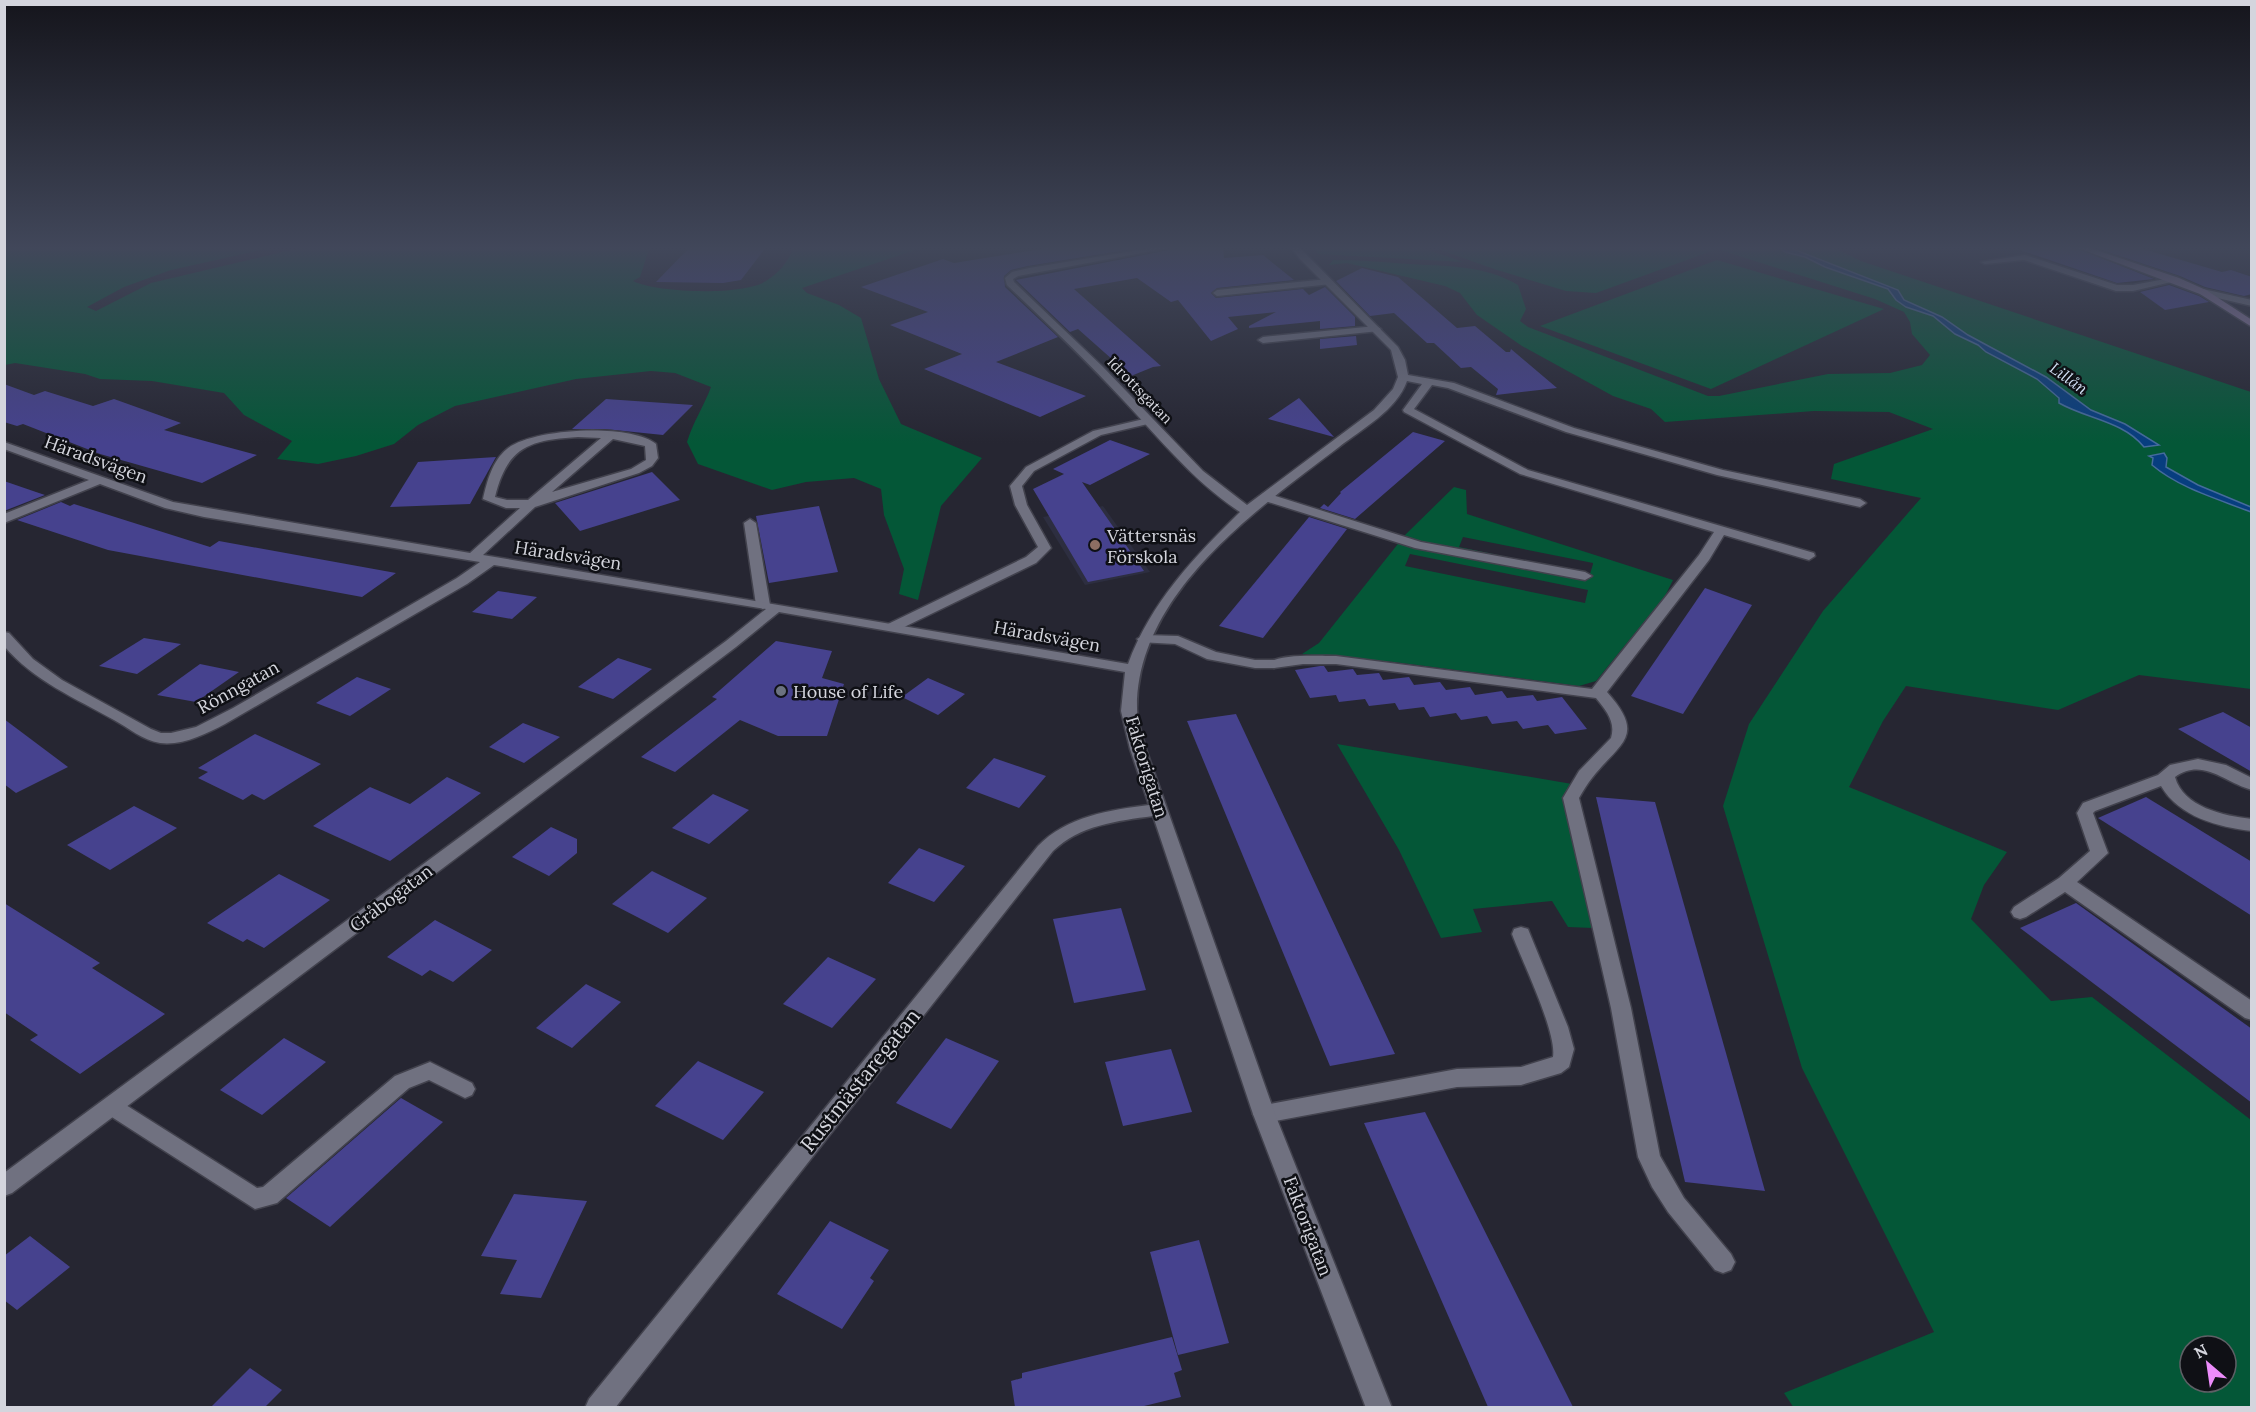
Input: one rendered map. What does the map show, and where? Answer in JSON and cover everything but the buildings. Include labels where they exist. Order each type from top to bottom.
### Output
[{"type":"street","name":"Idrottsgatan","points":[[1040,312],[1209,483],[1226,499],[1247,511]]},
{"type":"street","points":[[1359,312],[1395,350],[1403,365],[1405,378],[1450,385],[1570,430],[1721,473],[1860,503]]},
{"type":"street","points":[[2233,312],[2252,324]]},
{"type":"street","points":[[1263,340],[1376,329]]},
{"type":"street","name":"Faktorigatan","points":[[1379,1407],[1264,1114],[1138,749],[1129,711],[1133,669],[1144,639],[1185,575],[1247,511],[1378,412],[1394,396],[1405,378]]},
{"type":"street","points":[[1429,381],[1420,397],[1408,410],[1524,472],[1809,556]]},
{"type":"street","points":[[893,627],[1031,560],[1045,548],[1020,505],[1016,486],[1030,469],[1097,432],[1148,421]]},
{"type":"street","points":[[578,434],[611,435],[650,444],[655,453],[649,465],[635,471],[531,504],[506,504],[489,499],[497,471],[510,452],[523,443],[578,434]]},
{"type":"street","points":[[473,557],[611,435]]},
{"type":"street","name":"Häradsvägen","points":[[4,445],[169,505],[204,513],[770,606],[1133,669]]},
{"type":"street","points":[[4,519],[99,480]]},
{"type":"street","points":[[1266,497],[1419,545],[1585,576]]},
{"type":"street","points":[[750,523],[770,606]]},
{"type":"street","points":[[1144,639],[1178,640],[1212,656],[1255,664],[1303,660],[1375,663],[1593,694],[1599,692],[1704,557],[1721,530]]},
{"type":"street","name":"Rönngatan","points":[[4,636],[28,663],[47,679],[159,738],[181,737],[202,730],[238,711],[462,581],[492,560]]},
{"type":"street","name":"Gråbogatan","points":[[4,1186],[712,658],[770,606]]},
{"type":"street","points":[[1599,692],[1617,715],[1621,733],[1618,740],[1585,775],[1571,798],[1621,1008],[1649,1157],[1676,1205],[1723,1262]]},
{"type":"street","points":[[2020,912],[2065,883],[2099,853],[2085,813],[2089,807],[2166,778],[2174,768],[2187,765],[2206,765],[2226,770],[2252,785]]},
{"type":"street","points":[[2166,778],[2172,792],[2186,804],[2205,814],[2230,822],[2252,825]]},
{"type":"street","name":"Rustmästaregatan","points":[[598,1407],[1048,847],[1056,839],[1085,824],[1119,814],[1159,809]]},
{"type":"street","points":[[2065,883],[2252,1012]]},
{"type":"street","points":[[1264,1114],[1457,1078],[1521,1076],[1554,1067],[1562,1061],[1564,1049],[1558,1027],[1521,934]]},
{"type":"street","points":[[111,1106],[255,1199],[269,1196],[402,1082],[430,1071],[465,1089]]},
{"type":"shaded area","name":"Vättersnäs Förskola","points":[[1103,506],[1150,572],[1085,585],[1043,517]]},
{"type":"green space","points":[[5,312],[851,312],[861,318],[879,379],[901,424],[982,458],[941,506],[918,600],[899,594],[904,569],[884,515],[881,489],[854,478],[806,482],[772,490],[698,464],[687,442],[711,387],[675,373],[651,371],[576,379],[455,406],[418,425],[394,444],[356,456],[318,464],[277,459],[292,441],[244,415],[224,393],[152,381],[100,379],[85,374],[15,363],[5,365]]},
{"type":"green space","points":[[1475,312],[1525,312],[1520,321],[1528,327],[1708,396],[1719,396],[1828,374],[1890,373],[1922,365],[1930,355],[1912,334],[1910,322],[1904,312],[2013,312],[2251,392],[2251,689],[2139,675],[2058,710],[1906,686],[1883,721],[1849,787],[2007,852],[1984,885],[1971,919],[2051,1001],[2092,997],[2251,1120],[2251,1407],[1794,1408],[1784,1393],[1934,1332],[1802,1068],[1723,806],[1749,724],[1823,611],[1921,498],[1831,479],[1834,464],[1933,429],[1889,412],[1814,411],[1665,422],[1651,409],[1613,396],[1522,346]]},
{"type":"green space","points":[[1578,312],[1878,312],[1711,389],[1540,326]]},
{"type":"green space","points":[[1454,487],[1466,490],[1467,514],[1673,580],[1665,596],[1596,681],[1579,686],[1394,662],[1302,654],[1319,643],[1405,535]],"holes":[[[1463,537],[1593,563],[1593,564],[1590,574],[1459,547]],[[1410,554],[1588,590],[1585,603],[1405,566]]]},
{"type":"green space","points":[[1337,744],[1572,784],[1593,928],[1568,927],[1552,901],[1473,909],[1482,932],[1441,938],[1399,850]]},
{"type":"water","points":[[1921,312],[1931,312],[1942,317],[1968,335],[2046,377],[2091,410],[2125,424],[2159,445],[2144,447],[2126,431],[2059,403],[2059,398],[2037,379],[1955,334],[1933,316]]},
{"type":"water","points":[[2164,453],[2167,458],[2166,467],[2198,485],[2251,507],[2251,512],[2199,492],[2163,473],[2152,465],[2153,458],[2149,456]]},
{"type":"place","name":"Vättersnäs Förskola","points":[[1095,545]]},
{"type":"place","name":"House of Life","points":[[781,691]]},
{"type":"water label","name":"Lillån","points":[[2069,378]]}]
